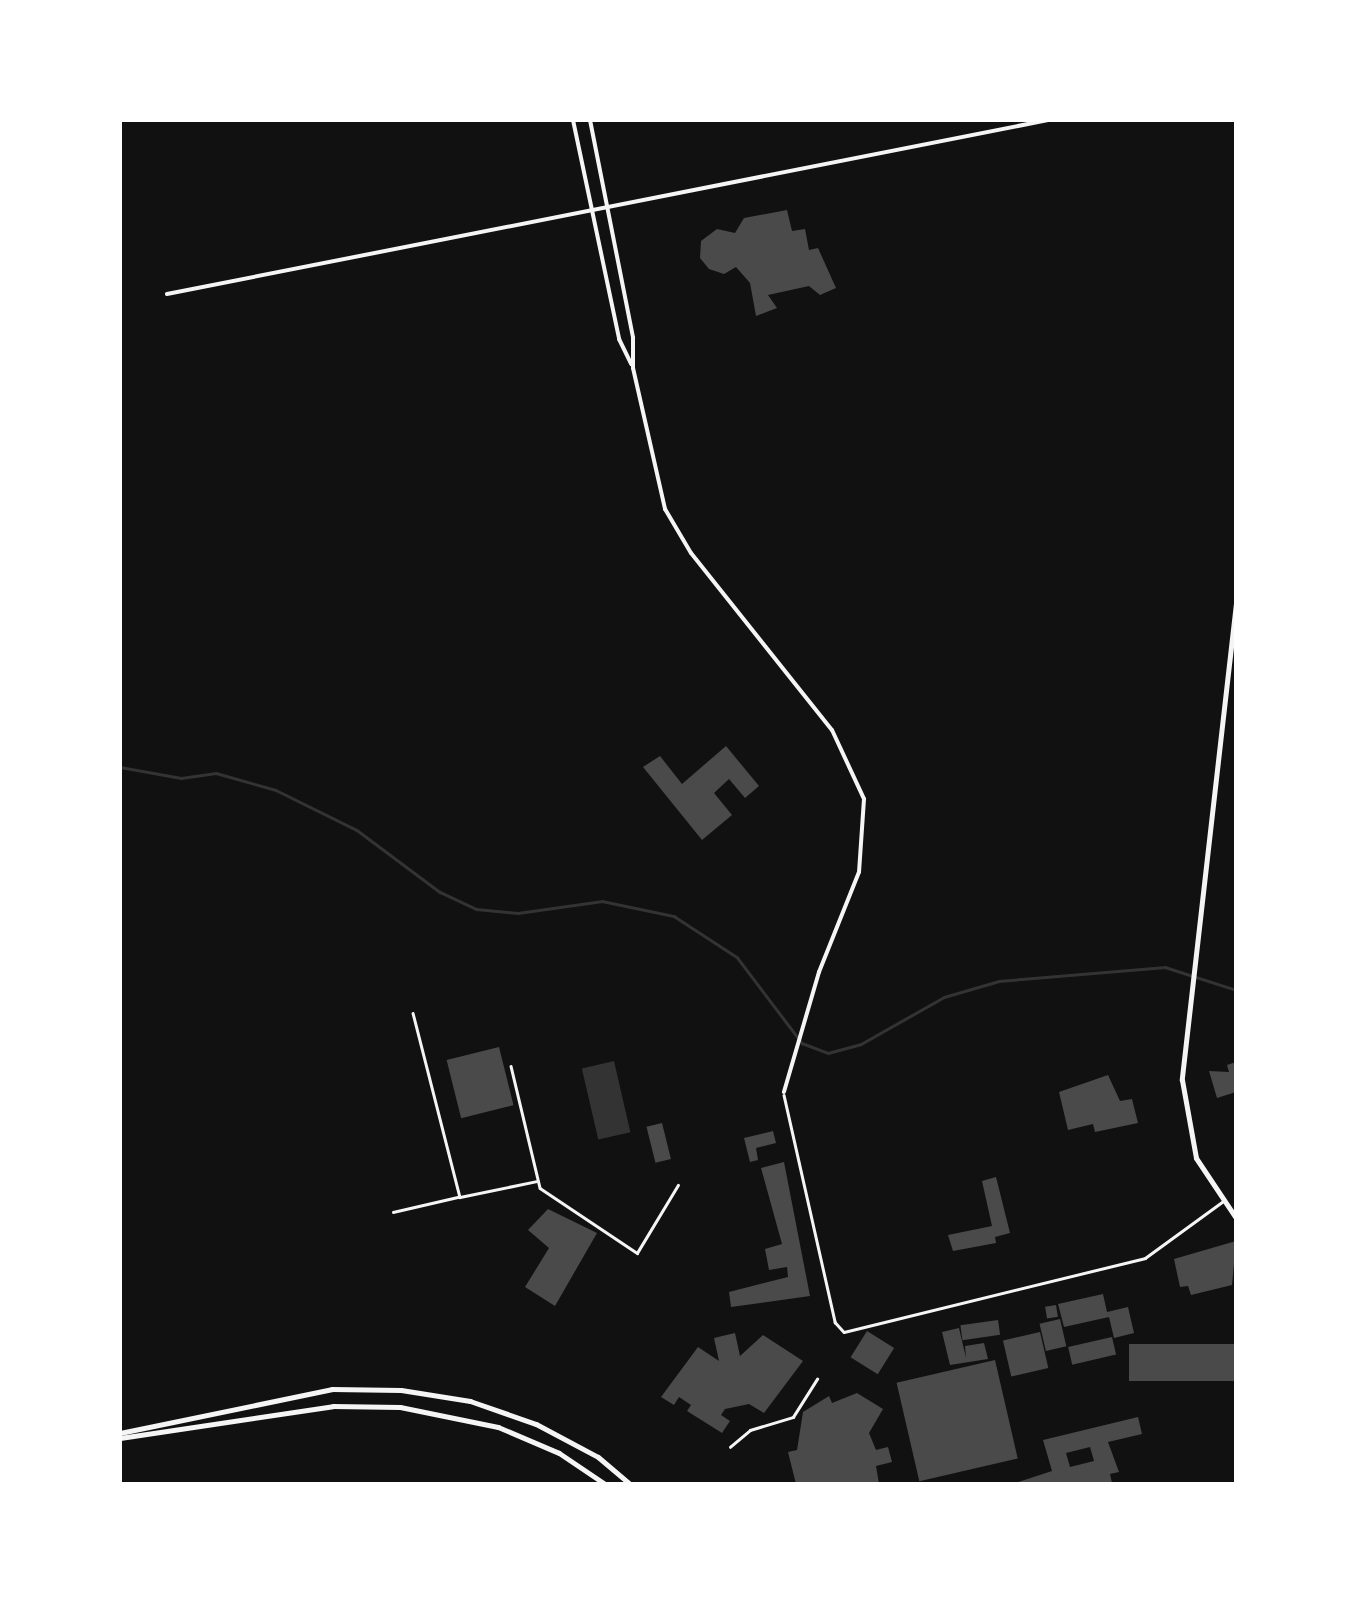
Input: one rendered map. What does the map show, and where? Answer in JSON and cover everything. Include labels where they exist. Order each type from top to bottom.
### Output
[{"type":"street","points":[[573,120],[619,340],[632,368],[672,525],[832,730],[863,793],[858,872],[791,1055],[784,1092],[786,1126],[832,1312],[844,1332],[1145,1258],[1222,1202]]},
{"type":"street","points":[[590,120],[633,338],[632,368]]},
{"type":"street","points":[[167,294],[1048,120]]},
{"type":"street","points":[[1236,603],[1183,1106],[1196,1158],[1236,1218]]},
{"type":"street","points":[[413,1012],[460,1197]]},
{"type":"street","points":[[510,1066],[540,1188],[637,1253],[678,1185]]},
{"type":"street","points":[[393,1212],[538,1181]]},
{"type":"street","points":[[730,1447],[750,1430],[793,1417],[817,1380]]},
{"type":"street","points":[[120,1436],[332,1390],[401,1390],[470,1402],[532,1422],[598,1457],[630,1484]]},
{"type":"street","points":[[120,1436],[333,1406],[400,1406],[498,1427],[559,1454],[605,1484]]},
{"type":"shaded area","points":[[614,1061],[630,1132],[598,1140],[582,1068]]},
{"type":"building","points":[[787,210],[792,231],[805,229],[809,250],[818,248],[836,288],[820,295],[809,286],[768,295],[777,308],[756,316],[750,283],[736,267],[724,274],[709,269],[700,258],[701,241],[717,229],[735,233],[744,218]]},
{"type":"building","points":[[726,746],[759,786],[745,798],[729,779],[714,793],[732,815],[702,840],[643,767],[660,756],[682,784]]},
{"type":"building","points":[[499,1047],[514,1105],[461,1118],[447,1060]]},
{"type":"building","points":[[1236,1062],[1236,1092],[1217,1098],[1209,1071],[1229,1072],[1227,1065]]},
{"type":"building","points":[[1108,1075],[1120,1101],[1132,1099],[1138,1123],[1095,1132],[1093,1124],[1068,1130],[1059,1092]]},
{"type":"building","points":[[662,1123],[671,1159],[655,1163],[646,1127]]},
{"type":"building","points":[[773,1131],[776,1143],[756,1148],[758,1160],[750,1162],[744,1138]]},
{"type":"building","points":[[784,1162],[810,1296],[731,1307],[729,1292],[788,1277],[787,1267],[769,1270],[765,1249],[782,1244],[761,1168]]},
{"type":"building","points":[[996,1177],[1010,1233],[995,1237],[996,1243],[953,1251],[948,1235],[992,1226],[982,1181]]},
{"type":"building","points":[[548,1209],[597,1233],[555,1306],[525,1287],[549,1248],[528,1230]]},
{"type":"building","points":[[1236,1241],[1232,1285],[1191,1295],[1188,1286],[1180,1287],[1174,1259]]},
{"type":"building","points":[[1103,1294],[1107,1312],[1128,1307],[1134,1333],[1114,1338],[1109,1317],[1064,1327],[1058,1304]]},
{"type":"building","points":[[1056,1305],[1058,1317],[1047,1319],[1045,1307]]},
{"type":"building","points":[[1060,1319],[1066,1346],[1046,1351],[1040,1324]]},
{"type":"building","points":[[998,1320],[1000,1335],[962,1340],[960,1325]]},
{"type":"building","points":[[959,1328],[966,1358],[965,1346],[984,1343],[988,1359],[950,1365],[942,1332]]},
{"type":"building","points":[[867,1331],[894,1348],[878,1374],[851,1357]]},
{"type":"building","points":[[1040,1332],[1048,1368],[1011,1377],[1003,1341]]},
{"type":"building","points":[[735,1333],[740,1356],[763,1335],[803,1361],[764,1413],[749,1404],[725,1409],[721,1415],[730,1421],[722,1433],[687,1411],[691,1405],[679,1397],[674,1405],[661,1397],[698,1347],[719,1361],[714,1338]]},
{"type":"building","points":[[1112,1337],[1116,1355],[1072,1365],[1068,1347]]},
{"type":"building","points":[[1129,1344],[1236,1344],[1236,1381],[1129,1381]]},
{"type":"building","points":[[995,1360],[1018,1458],[919,1481],[897,1383]]},
{"type":"building","points":[[857,1393],[883,1409],[869,1433],[876,1450],[888,1447],[892,1462],[876,1466],[879,1484],[796,1484],[788,1452],[797,1450],[803,1412],[829,1396],[832,1403]]},
{"type":"building","points":[[1138,1417],[1142,1434],[1108,1442],[1119,1472],[1110,1474],[1112,1483],[1012,1484],[1052,1471],[1043,1440]],"holes":[[[1090,1447],[1094,1461],[1070,1467],[1066,1453]]]},
{"type":"waterway","points":[[120,767],[181,778],[216,773],[276,790],[357,830],[440,892],[476,909],[518,913],[602,901],[674,916],[737,957],[802,1043],[828,1053],[861,1044],[944,997],[999,981],[1165,967],[1236,990]]}]
